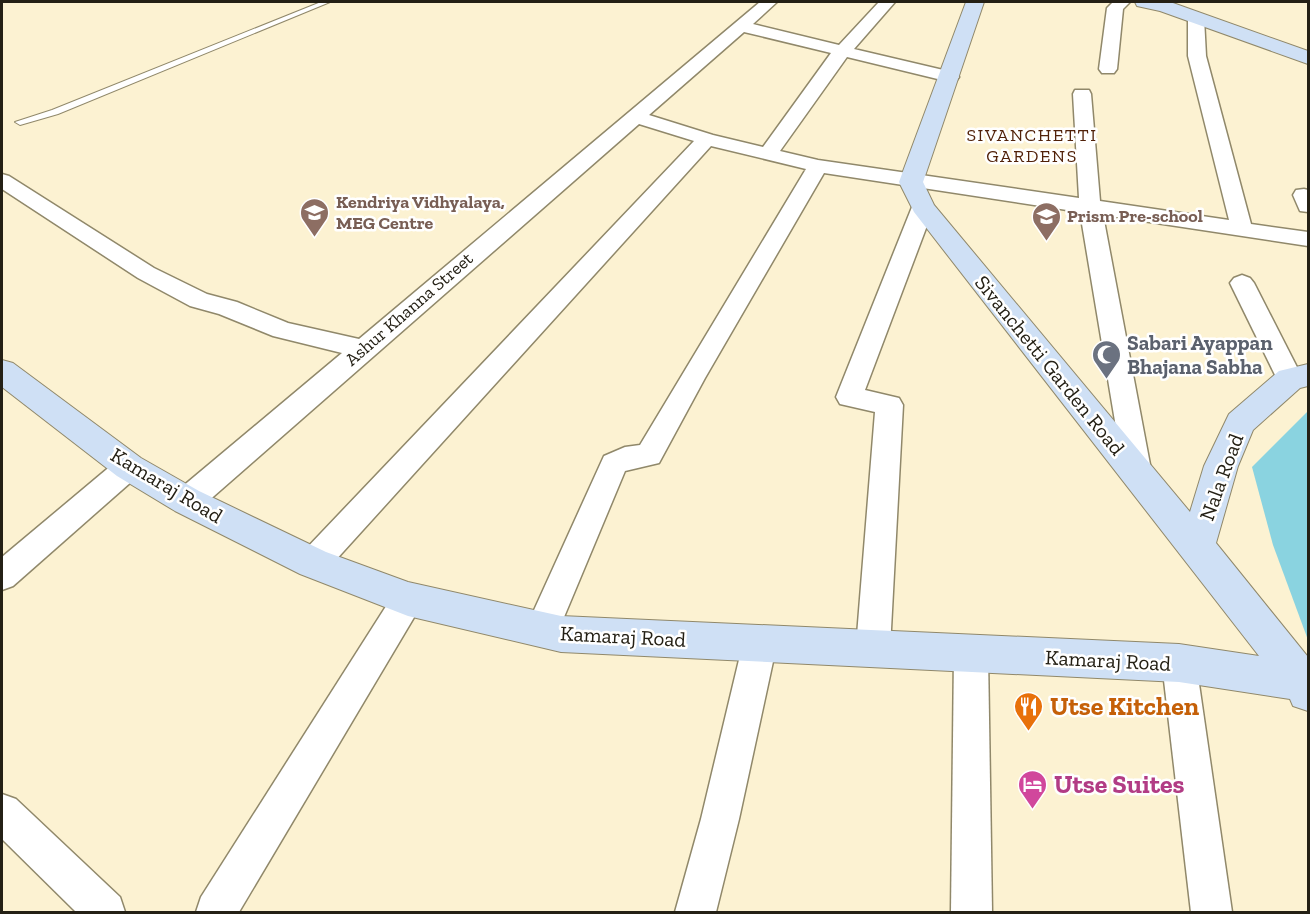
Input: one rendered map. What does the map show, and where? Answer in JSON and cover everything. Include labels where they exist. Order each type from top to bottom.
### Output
[{"type":"street","name":"Ashur Khanna Street","points":[[187,501],[633,116],[769,2]]},
{"type":"street","points":[[768,154],[831,63],[887,2]]},
{"type":"street","points":[[873,648],[889,405],[849,397],[917,194],[950,77],[975,2]]},
{"type":"street","points":[[1108,69],[1114,8],[1122,2]]},
{"type":"street","points":[[1144,2],[1168,4],[1196,18],[1308,57]]},
{"type":"street","points":[[1196,18],[1197,56],[1242,230]]},
{"type":"street","points":[[739,26],[950,77]]},
{"type":"street","points":[[1082,94],[1090,206],[1138,475]]},
{"type":"street","points":[[633,116],[707,140],[818,166],[917,194],[1090,206],[1308,239]]},
{"type":"street","points":[[313,563],[707,140]]},
{"type":"street","points":[[542,630],[614,464],[625,458],[649,455],[693,376],[818,166]]},
{"type":"street","points":[[2,180],[146,273],[199,300],[228,308],[282,330],[362,349]]},
{"type":"street","name":"Sivanchetti Garden Road","points":[[917,194],[1138,475],[1198,545],[1306,686]]},
{"type":"street","points":[[1242,283],[1299,377]]},
{"type":"street","name":"Kamaraj Road","points":[[2,371],[129,467],[187,501],[313,563],[408,599],[561,634],[1179,663],[1306,686]]},
{"type":"street","name":"Nala Road","points":[[1198,545],[1221,466],[1240,423],[1299,377]]},
{"type":"street","points":[[2,576],[129,467]]},
{"type":"street","points":[[216,912],[408,599]]},
{"type":"street","points":[[695,912],[720,819],[760,643]]},
{"type":"street","points":[[971,654],[972,912]]},
{"type":"street","points":[[1179,663],[1212,912]]},
{"type":"street","points":[[2,813],[105,912]]},
{"type":"lane","points":[[20,122],[55,112],[326,2]]},
{"type":"water","points":[[1308,411],[1308,640],[1273,545],[1252,467]]},
{"type":"place","name":"Kendriya Vidhyalaya, MEG Centre","points":[[315,238]]},
{"type":"place","name":"Prism Pre-school","points":[[1046,242]]},
{"type":"place","name":"Sabari Ayappan Bhajana Sabha","points":[[1106,380]]},
{"type":"place","name":"Utse Kitchen","points":[[1029,732]]},
{"type":"place","name":"Utse Suites","points":[[1033,810]]},
{"type":"district","name":"SIVANCHETTI GARDENS","points":[[1032,145]]}]
